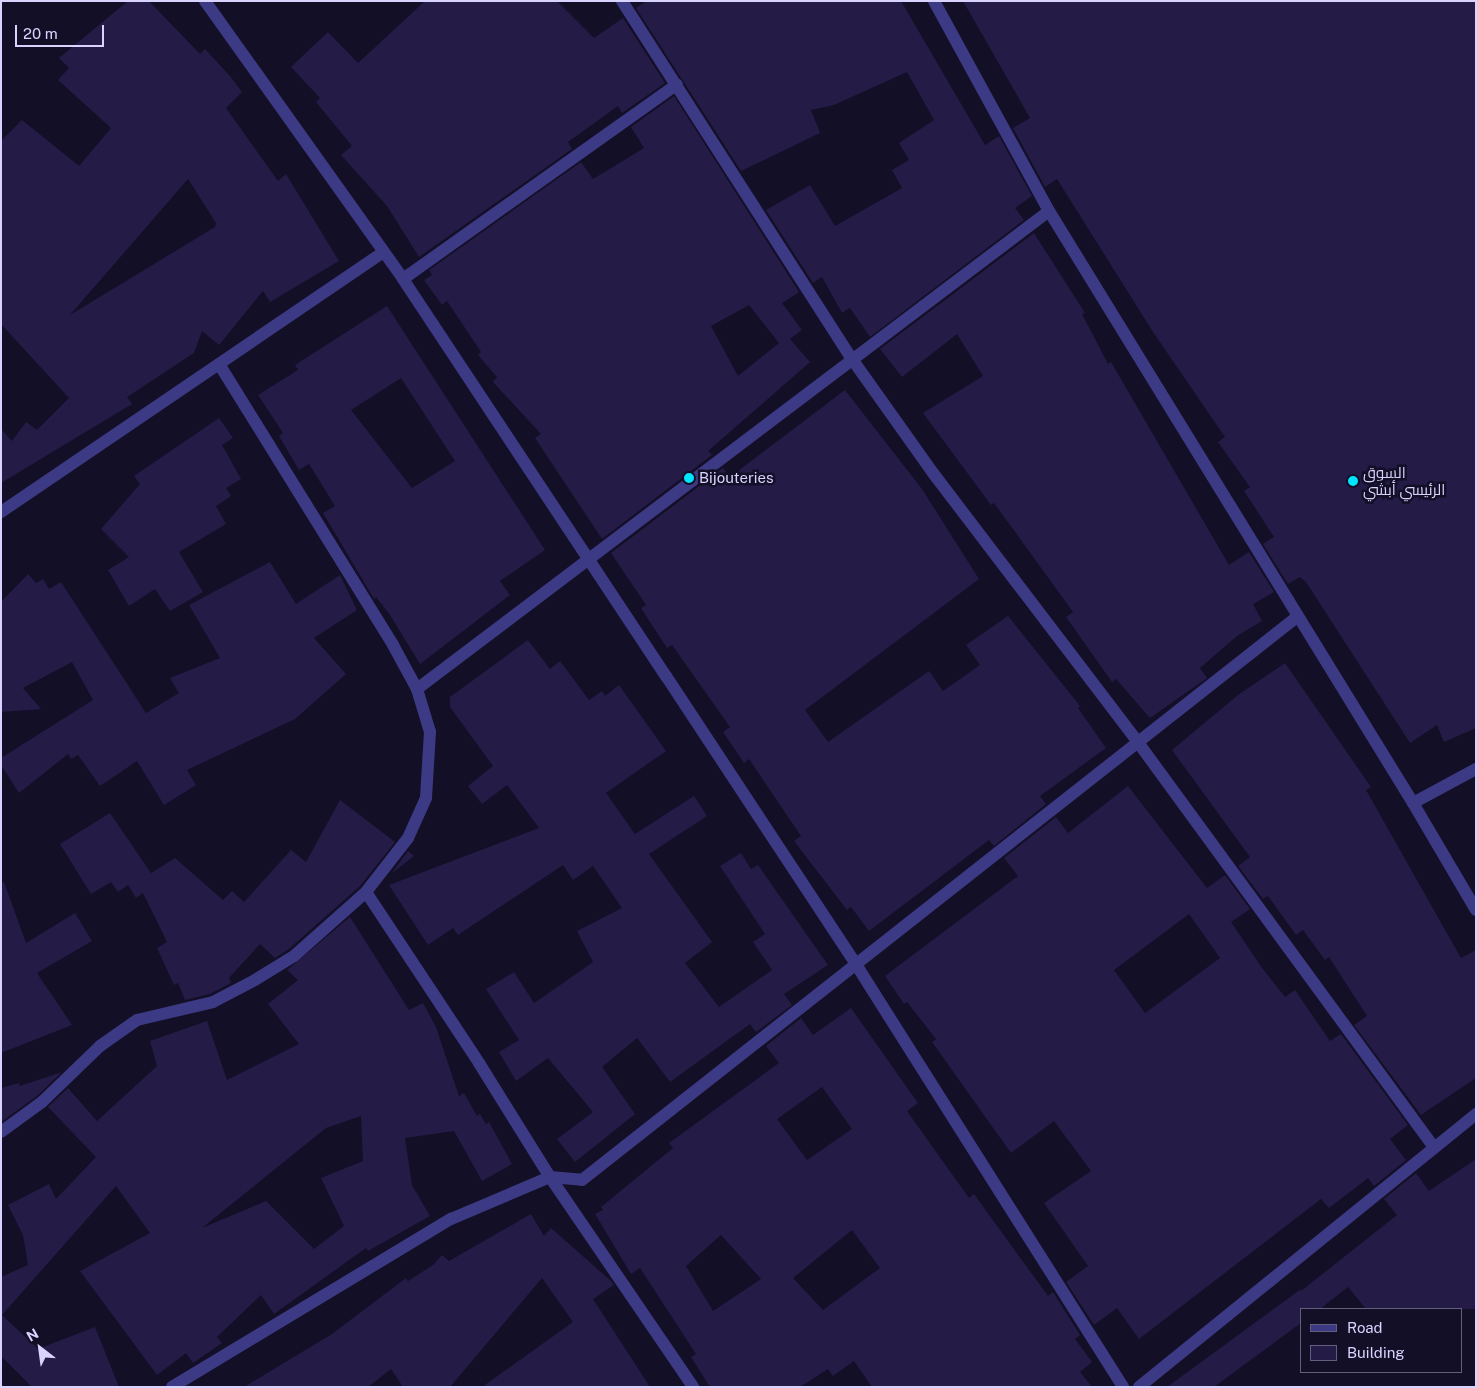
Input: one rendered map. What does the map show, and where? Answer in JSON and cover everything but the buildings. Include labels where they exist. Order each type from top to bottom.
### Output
[{"type":"street","points":[[205,1],[403,279],[857,966],[1123,1387]]},
{"type":"street","points":[[622,1],[678,84],[852,358],[933,473],[1137,741],[1433,1146]]},
{"type":"street","points":[[934,1],[1050,211],[1297,617],[1413,803],[1476,910]]},
{"type":"street","points":[[403,279],[678,84]]},
{"type":"street","points":[[417,689],[852,358],[1050,211]]},
{"type":"street","points":[[1,512],[382,252]]},
{"type":"street","points":[[1,1132],[42,1102],[100,1046],[137,1020],[213,1002],[255,980],[294,956],[366,892],[408,838],[426,798],[430,732],[417,689],[393,645],[219,364]]},
{"type":"street","points":[[172,1387],[451,1219],[550,1177],[582,1180],[857,966],[1137,741],[1297,617]]},
{"type":"street","points":[[1413,803],[1476,769]]},
{"type":"street","points":[[366,892],[479,1063],[550,1177],[693,1387]]},
{"type":"street","points":[[1139,1387],[1433,1146],[1476,1114]]},
{"type":"place","name":"Bijouteries","points":[[689,478]]},
{"type":"place","name":"السوق الرئيسي أبشي","points":[[1353,481]]}]
